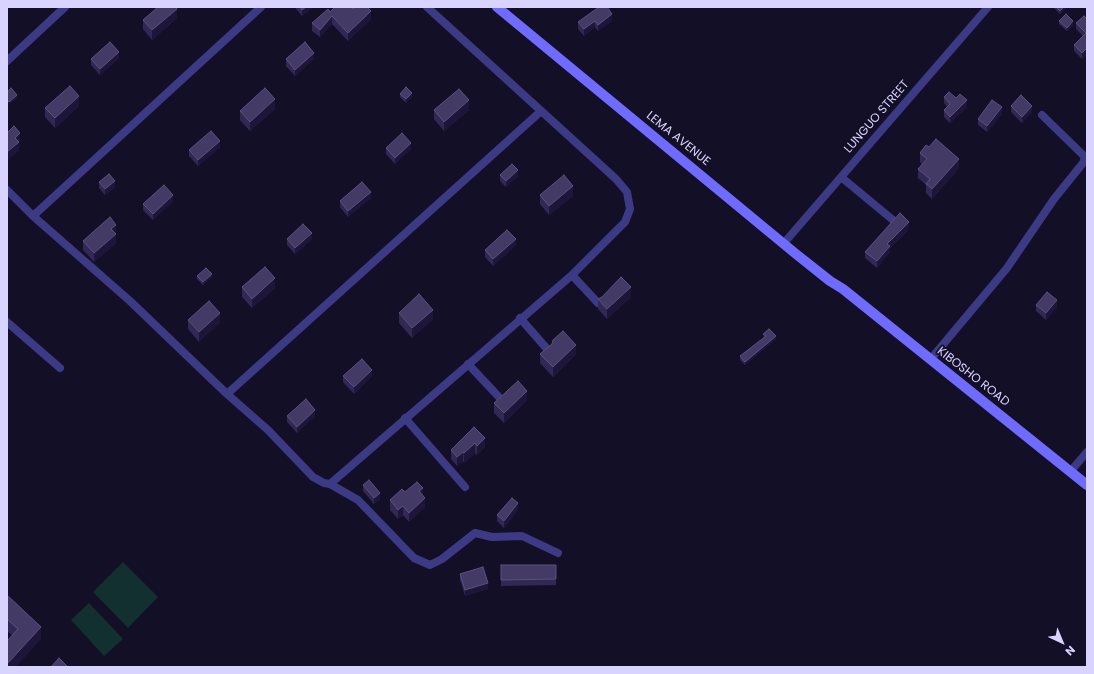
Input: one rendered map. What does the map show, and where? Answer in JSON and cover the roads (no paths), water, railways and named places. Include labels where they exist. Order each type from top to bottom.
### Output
[{"type":"main road","name":"LEMA AVENUE","points":[[497,7],[830,281],[844,289]]},
{"type":"main road","name":"KIBOSHO ROAD","points":[[844,289],[930,360],[1087,485]]},
{"type":"street","points":[[7,61],[65,7]]},
{"type":"street","points":[[33,216],[261,7]]},
{"type":"street","points":[[330,484],[520,318],[572,275],[625,222],[629,214],[631,203],[627,192],[616,179],[540,112],[427,7]]},
{"type":"street","name":"LUNGUO STREET","points":[[784,243],[988,7]]},
{"type":"street","points":[[227,394],[540,112]]},
{"type":"street","points":[[930,360],[1007,268],[1050,205],[1083,163],[1085,157],[1042,115]]},
{"type":"street","points":[[841,177],[893,220]]},
{"type":"street","points":[[7,190],[33,216],[130,301],[227,394],[268,430],[313,477],[324,483],[330,484],[358,500],[414,558],[430,565],[442,559],[475,533],[492,537],[522,536],[558,553]]},
{"type":"street","points":[[572,275],[598,303]]},
{"type":"street","points":[[520,318],[548,350]]},
{"type":"street","points":[[7,322],[60,368]]},
{"type":"street","points":[[468,364],[498,396]]},
{"type":"street","points":[[405,418],[465,487]]},
{"type":"street","points":[[1070,472],[1087,452]]}]
